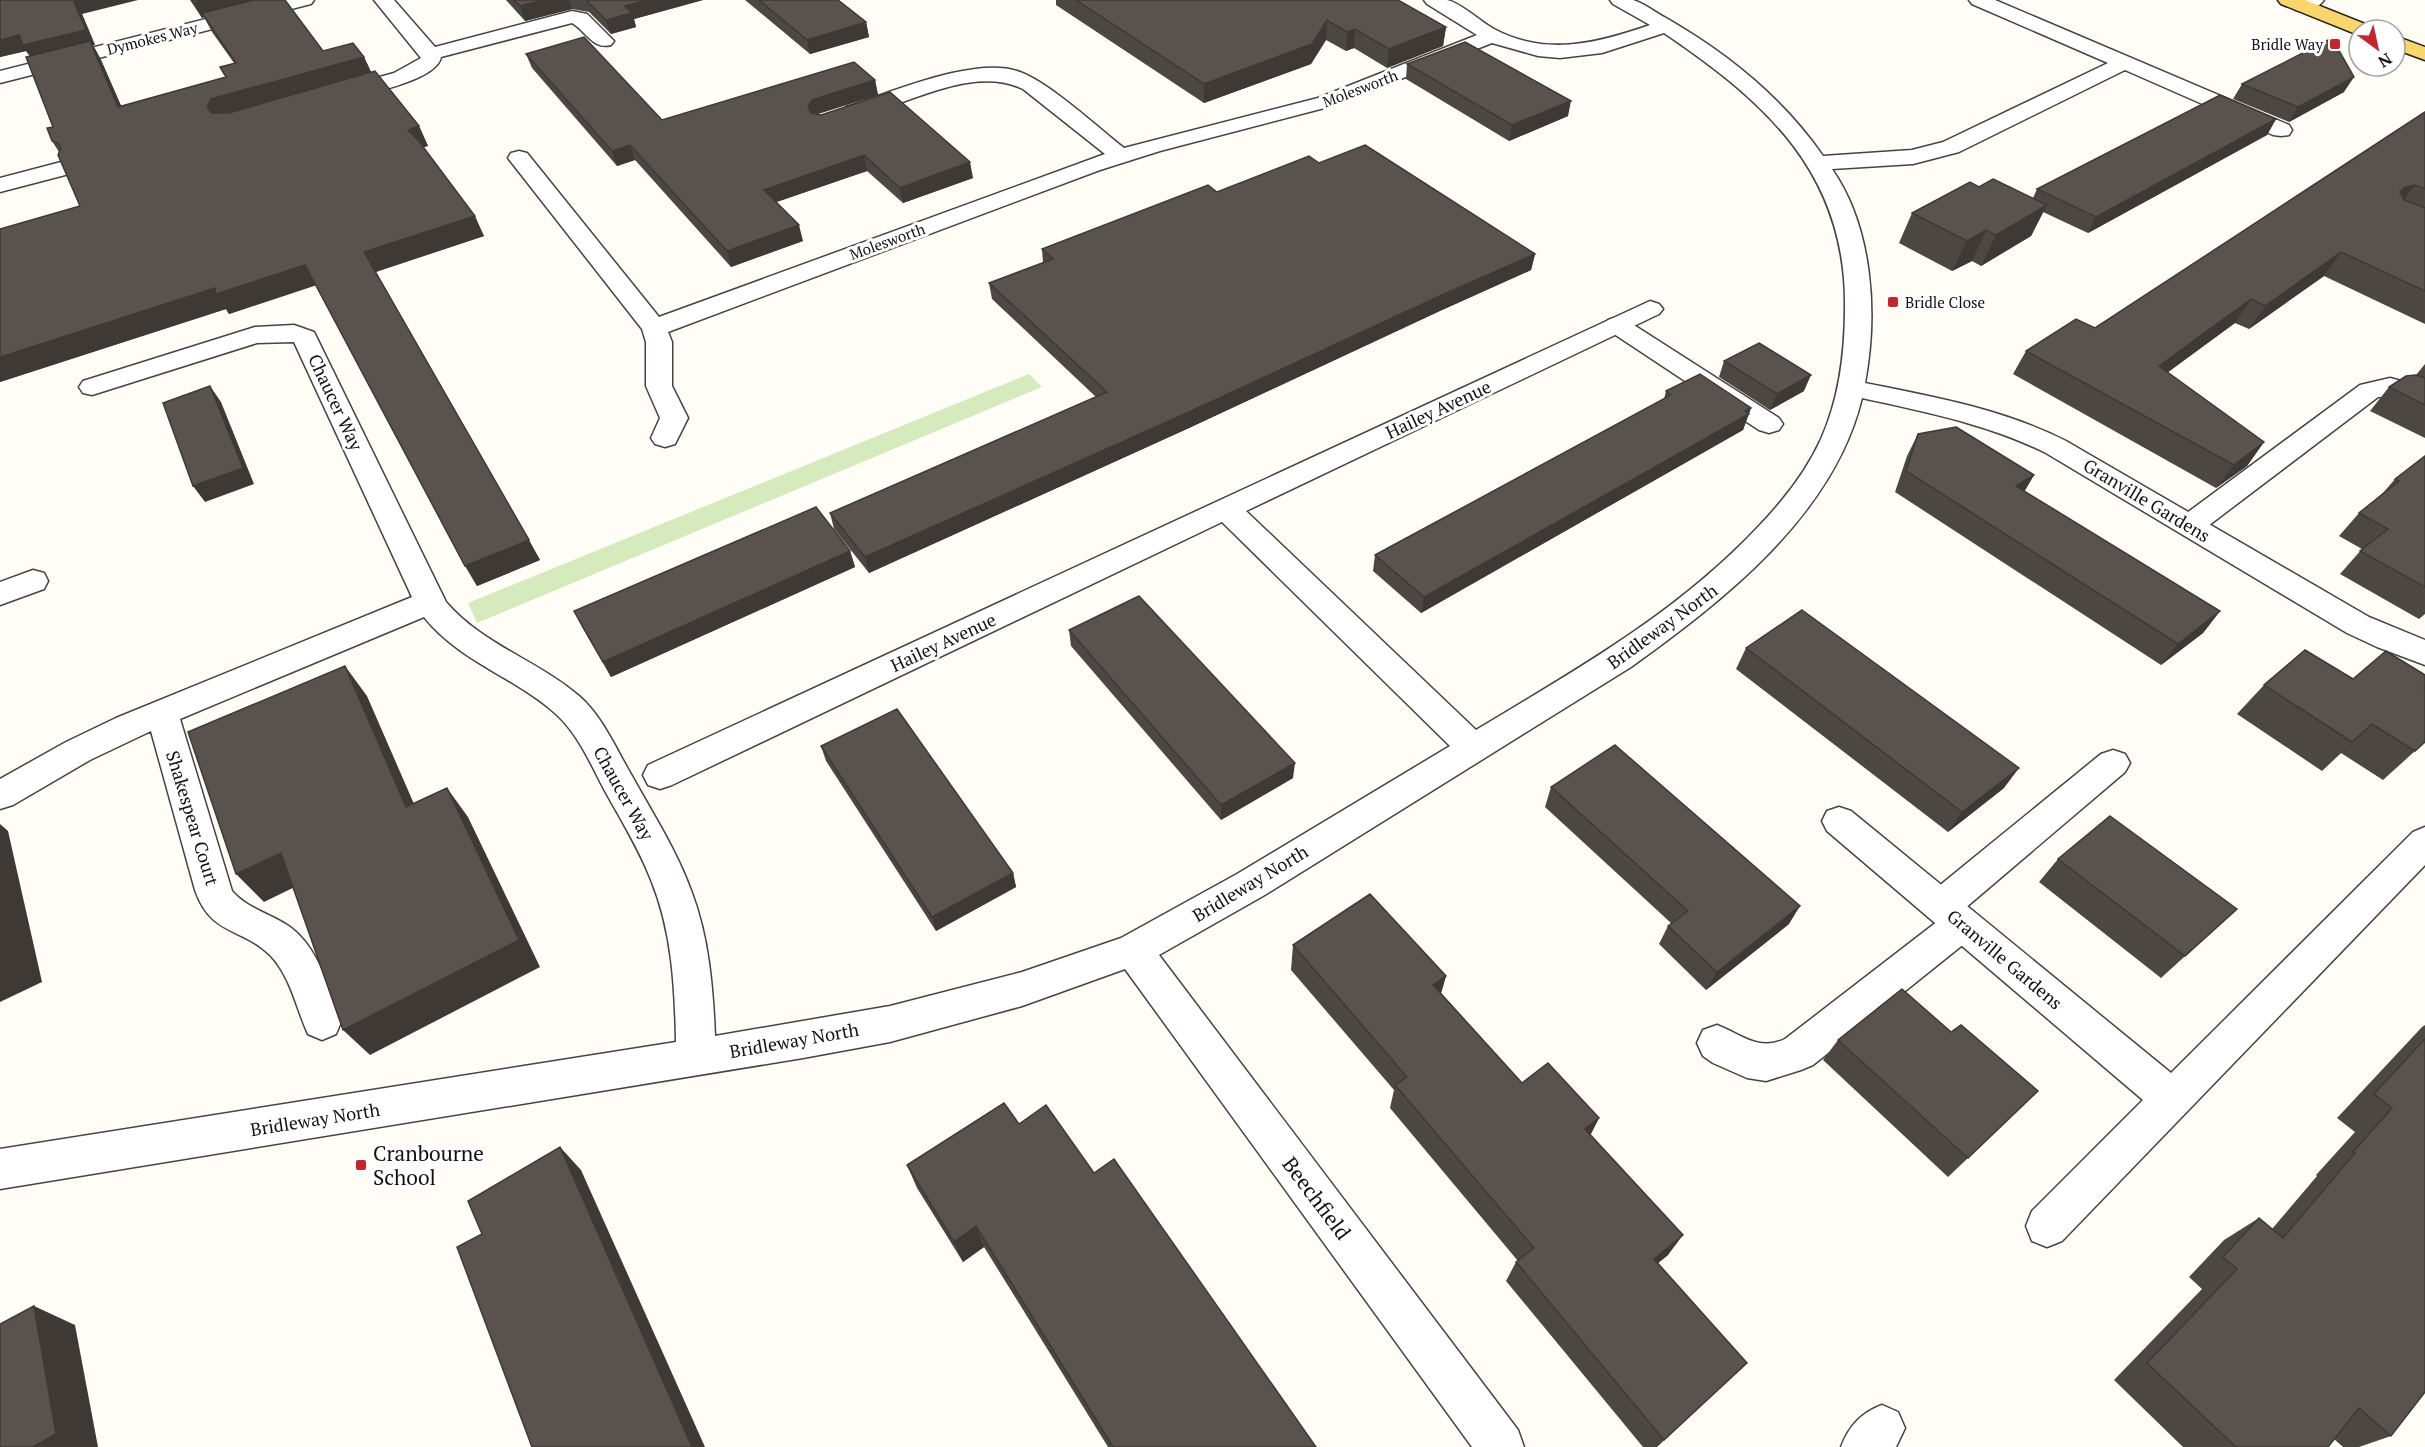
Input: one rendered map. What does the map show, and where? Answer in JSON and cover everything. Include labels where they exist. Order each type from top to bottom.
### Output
[{"type":"main road","points":[[2302,2],[2347,23]]},
{"type":"main road","points":[[2407,47],[2425,54]]},
{"type":"street","name":"Dymokes Way","points":[[0,77],[304,0]]},
{"type":"street","points":[[320,99],[413,73],[430,60],[430,54],[384,0]]},
{"type":"street","points":[[1434,0],[1492,36],[1529,48],[1585,51],[1666,26]]},
{"type":"street","name":"Bridleway North","points":[[0,1169],[890,1024],[1022,989],[1133,950],[1250,885],[1620,659],[1675,621],[1719,585],[1764,540],[1792,507],[1820,468],[1839,430],[1852,388],[1860,317],[1854,249],[1834,188],[1820,164],[1787,122],[1755,92],[1701,49],[1620,0]]},
{"type":"street","points":[[1979,0],[2281,130]]},
{"type":"street","points":[[430,54],[572,17],[580,18],[604,41]]},
{"type":"street","name":"Molesworth","points":[[654,328],[1120,155],[1325,102],[1492,36]]},
{"type":"street","points":[[1820,164],[1913,157],[1951,147],[2123,63]]},
{"type":"street","points":[[835,118],[960,77],[1002,74],[1019,78],[1030,85],[1120,155]]},
{"type":"street","points":[[519,158],[654,328],[659,342],[659,386],[674,418],[666,438]]},
{"type":"street","points":[[0,185],[61,169]]},
{"type":"street","name":"Hailey Avenue","points":[[660,775],[1650,309]]},
{"type":"street","points":[[1617,325],[1769,423]]},
{"type":"street","name":"Chaucer Way","points":[[92,387],[255,335],[294,333],[305,337],[430,602],[451,629],[484,652],[543,687],[569,707],[592,737],[657,852],[675,895],[689,955],[695,999],[696,1057]]},
{"type":"street","points":[[2190,525],[2369,391],[2380,386],[2396,386],[2425,397]]},
{"type":"street","name":"Granville Gardens","points":[[1852,388],[1963,412],[2026,432],[2098,470],[2358,625],[2425,653]]},
{"type":"street","points":[[1226,509],[1473,748]]},
{"type":"street","points":[[0,594],[33,581]]},
{"type":"street","points":[[1,795],[78,751],[162,713],[430,602]]},
{"type":"street","name":"Shakespear Court","points":[[162,713],[209,876],[219,902],[238,918],[262,930],[282,944],[303,973],[322,1022]]},
{"type":"street","points":[[1717,1042],[1731,1054],[1746,1060],[1765,1063],[1782,1061],[1799,1052],[1952,915],[2113,763]]},
{"type":"street","name":"Granville Gardens","points":[[1839,821],[2171,1098]]},
{"type":"street","points":[[2047,1226],[2425,842]]},
{"type":"street","name":"Beechfield","points":[[1133,950],[1501,1447]]},
{"type":"green space","points":[[1029,374],[1042,387],[477,623],[468,603]]},
{"type":"building","points":[[0,0],[73,0],[86,30],[23,45],[19,35],[0,40]]},
{"type":"building","points":[[254,0],[285,0],[323,51],[353,43],[364,57],[211,99],[207,107],[212,113],[229,113],[375,71],[419,126],[408,130],[475,216],[364,252],[529,540],[465,566],[305,265],[216,294],[215,288],[0,357],[0,229],[80,206],[58,155],[61,148],[58,143],[52,141],[47,128],[53,127],[26,57],[90,41],[118,107],[226,77],[220,67],[236,63],[202,13]]},
{"type":"building","points":[[514,0],[544,0],[520,6]]},
{"type":"building","points":[[586,0],[646,0],[625,6],[632,13],[606,20]]},
{"type":"building","points":[[759,0],[838,0],[866,22],[807,40]]},
{"type":"building","points":[[1076,0],[1398,0],[1446,27],[1389,49],[1355,29],[1347,32],[1327,20],[1312,44],[1204,84]]},
{"type":"building","points":[[584,37],[662,120],[854,62],[875,80],[812,100],[808,106],[811,113],[821,115],[890,92],[970,162],[900,188],[864,155],[764,190],[799,225],[727,251],[630,145],[612,151],[526,54]]},
{"type":"building","points":[[2332,38],[2347,65],[2347,78],[2352,78],[2298,107],[2242,84]]},
{"type":"building","points":[[1465,42],[1571,101],[1512,125],[1407,64]]},
{"type":"building","points":[[2220,95],[2276,119],[2096,217],[2037,189]]},
{"type":"building","points":[[2425,112],[2425,189],[2415,185],[2405,187],[2400,192],[2404,200],[2425,208],[2425,291],[2341,252],[2265,306],[2251,299],[2159,366],[2264,442],[2234,465],[2026,351],[2076,319],[2095,328]]},
{"type":"building","points":[[1365,145],[1535,254],[865,557],[830,513],[1107,392],[989,283],[1053,259],[1042,249],[1208,185],[1217,192],[1309,156],[1319,163]]},
{"type":"building","points":[[1993,179],[2047,205],[1996,235],[1986,230],[1967,241],[1912,213],[1970,182],[1979,187]]},
{"type":"building","points":[[1759,343],[1811,375],[1777,394],[1724,361]]},
{"type":"building","points":[[1700,374],[1751,408],[1745,411],[1749,414],[1424,597],[1375,555],[1671,395],[1666,391]]},
{"type":"building","points":[[2416,375],[2425,378],[2425,405],[2389,387],[2406,376]]},
{"type":"building","points":[[210,386],[243,468],[193,486],[163,403]]},
{"type":"building","points":[[1956,427],[2034,475],[2016,486],[2220,611],[2178,644],[1906,471],[1918,434]]},
{"type":"building","points":[[2425,456],[2425,587],[2360,551],[2388,529],[2359,513],[2399,481],[2395,479]]},
{"type":"building","points":[[816,507],[850,551],[603,662],[574,611]]},
{"type":"building","points":[[1139,596],[1295,763],[1221,805],[1069,630]]},
{"type":"building","points":[[1802,610],[2019,768],[1962,812],[1746,648]]},
{"type":"building","points":[[2305,650],[2353,679],[2386,651],[2425,675],[2425,742],[2415,751],[2372,724],[2352,742],[2264,685]]},
{"type":"building","points":[[345,666],[406,807],[447,788],[519,940],[343,1030],[281,853],[236,874],[188,732]]},
{"type":"building","points":[[897,709],[1013,873],[932,917],[821,746]]},
{"type":"building","points":[[1615,745],[1800,906],[1717,972],[1668,926],[1688,911],[1551,787]]},
{"type":"building","points":[[2110,816],[2237,909],[2185,956],[2058,859]]},
{"type":"building","points":[[1370,894],[1446,976],[1433,985],[1522,1083],[1548,1063],[1599,1118],[1585,1129],[1683,1235],[1654,1259],[1747,1363],[1664,1440],[1516,1262],[1534,1248],[1395,1085],[1407,1077],[1293,945]]},
{"type":"building","points":[[1902,989],[1951,1032],[1961,1025],[2038,1091],[1968,1158],[1838,1040]]},
{"type":"building","points":[[2425,1039],[2425,1392],[2391,1436],[2359,1408],[2328,1447],[2236,1447],[2147,1363],[2237,1269],[2223,1257],[2259,1218],[2283,1238],[2392,1108],[2374,1094]]},
{"type":"building","points":[[1004,1103],[1019,1124],[1046,1105],[1094,1173],[1114,1159],[1316,1447],[1113,1447],[976,1226],[954,1242],[907,1165]]},
{"type":"building","points":[[560,1147],[692,1447],[532,1447],[457,1247],[482,1234],[468,1201]]},
{"type":"building","points":[[34,1306],[56,1434],[33,1447],[0,1447],[0,1324]]},
{"type":"place","name":"Bridle Way","points":[[2335,44]]},
{"type":"place","name":"Bridle Close","points":[[1893,302]]},
{"type":"place","name":"Cranbourne School","points":[[361,1165]]}]
